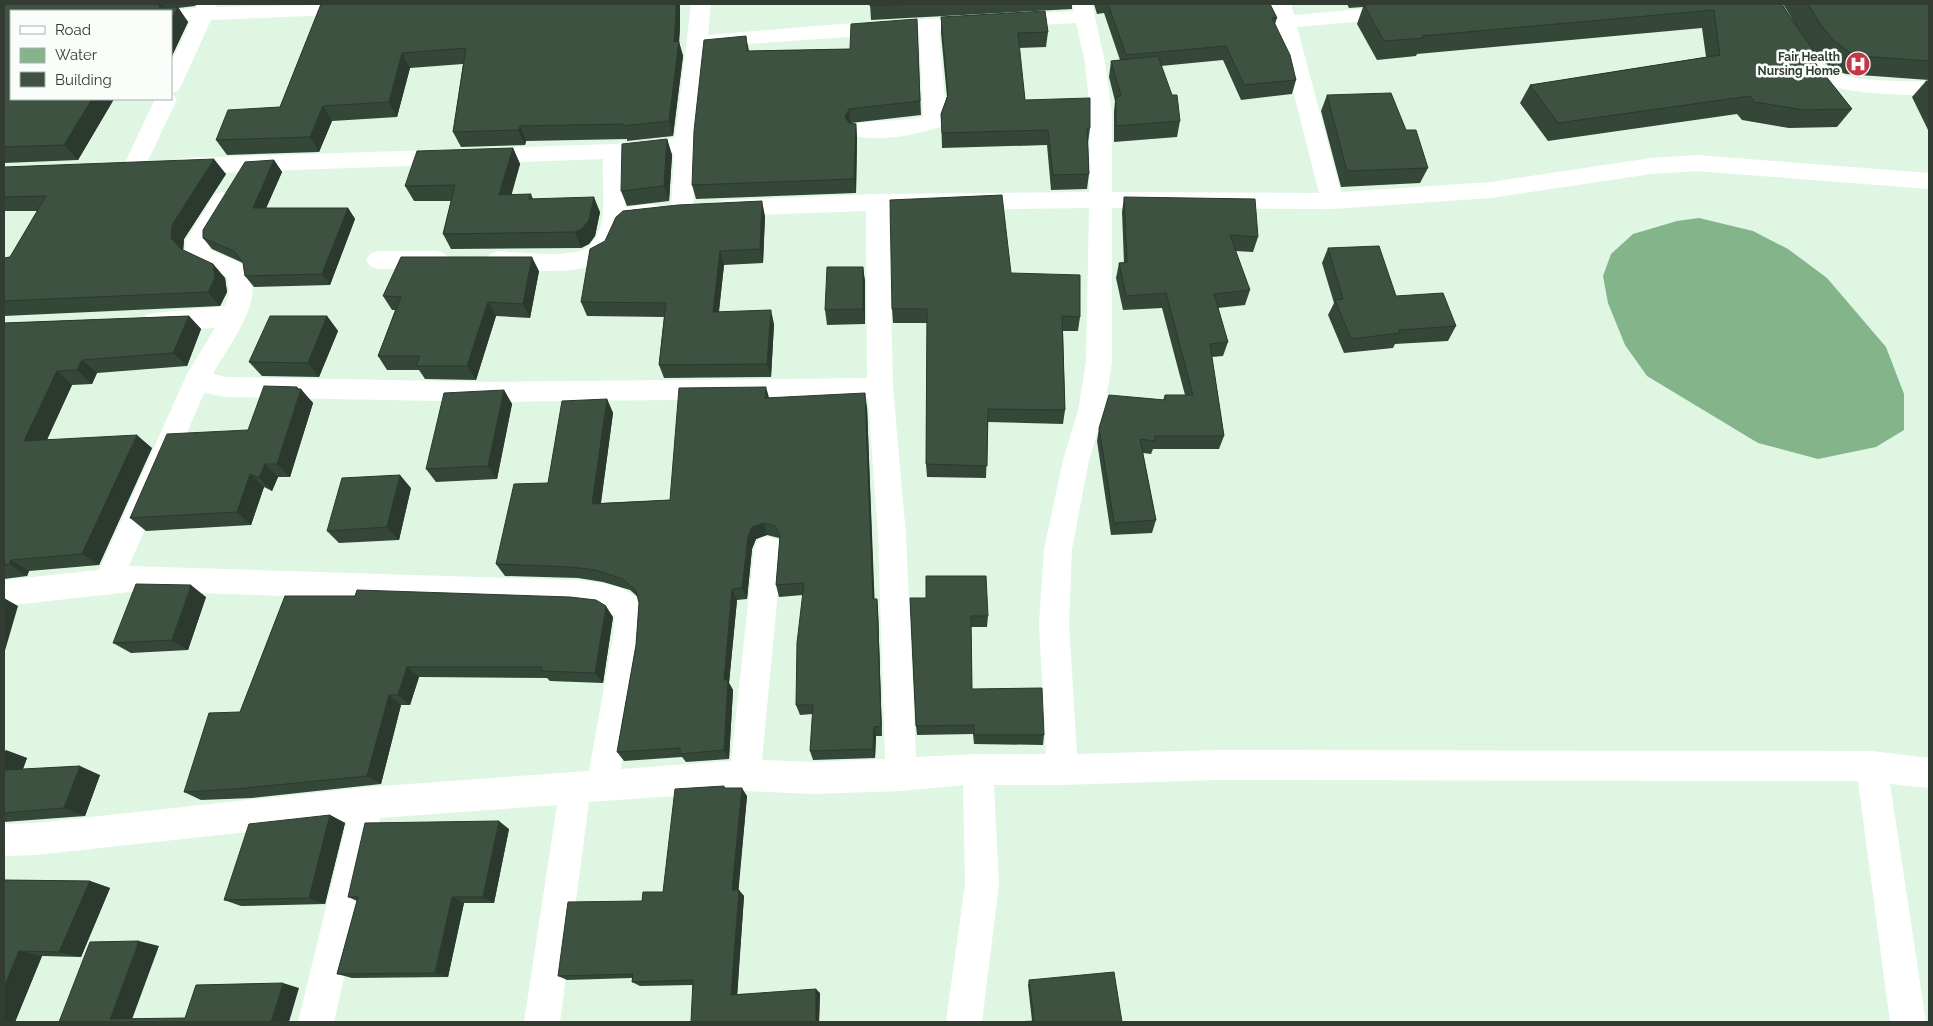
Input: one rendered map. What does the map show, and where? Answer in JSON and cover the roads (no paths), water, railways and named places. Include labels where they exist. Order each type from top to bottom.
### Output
[{"type":"street","points":[[682,210],[685,145],[695,42],[701,4]]},
{"type":"street","points":[[1771,4],[1809,62],[1821,75],[1844,82],[1929,89]]},
{"type":"street","points":[[172,15],[206,8],[264,12],[372,7]]},
{"type":"street","points":[[172,84],[206,8]]},
{"type":"street","points":[[695,42],[929,25],[1084,10],[1095,62],[1101,114],[1102,199],[1098,362],[1091,411],[1076,460],[1058,549],[1054,624],[1062,770]]},
{"type":"street","points":[[1332,201],[1283,13],[1421,10]]},
{"type":"street","points":[[859,130],[871,132],[885,128],[922,126],[934,122],[935,110],[929,25]]},
{"type":"street","points":[[166,100],[142,167],[614,151],[685,145]]},
{"type":"street","points":[[378,260],[570,260],[589,258],[602,250],[613,222],[614,151]]},
{"type":"street","points":[[613,222],[622,216],[634,213],[877,202],[1102,199],[1332,201],[1491,190],[1651,166],[1697,163],[1929,181]]},
{"type":"street","points":[[109,580],[200,374],[233,317],[243,293],[241,279],[235,271],[206,260],[197,252],[198,240],[245,165]]},
{"type":"street","points":[[877,202],[880,388],[892,535],[901,775]]},
{"type":"street","points":[[133,322],[233,317]]},
{"type":"street","points":[[200,374],[205,383],[227,387],[267,388],[494,392],[880,388]]},
{"type":"street","points":[[744,775],[768,549]]},
{"type":"street","points":[[4,593],[139,578],[578,592],[609,597],[630,610],[628,637],[589,788],[542,1022]]},
{"type":"street","points":[[4,840],[36,839],[367,803],[744,775],[812,778],[901,775],[978,769],[1062,770],[1215,765],[1872,766],[1929,773]]},
{"type":"street","points":[[1872,766],[1908,1022]]},
{"type":"street","points":[[964,1022],[977,934],[982,884],[978,769]]},
{"type":"street","points":[[316,1022],[367,803]]},
{"type":"water","points":[[1699,218],[1753,231],[1788,249],[1827,278],[1886,347],[1904,394],[1904,430],[1876,447],[1818,459],[1758,443],[1647,376],[1625,345],[1608,303],[1603,276],[1611,254],[1633,234],[1677,221]]},
{"type":"place","name":"Fair Health Nursing Home","points":[[1858,64]]}]
